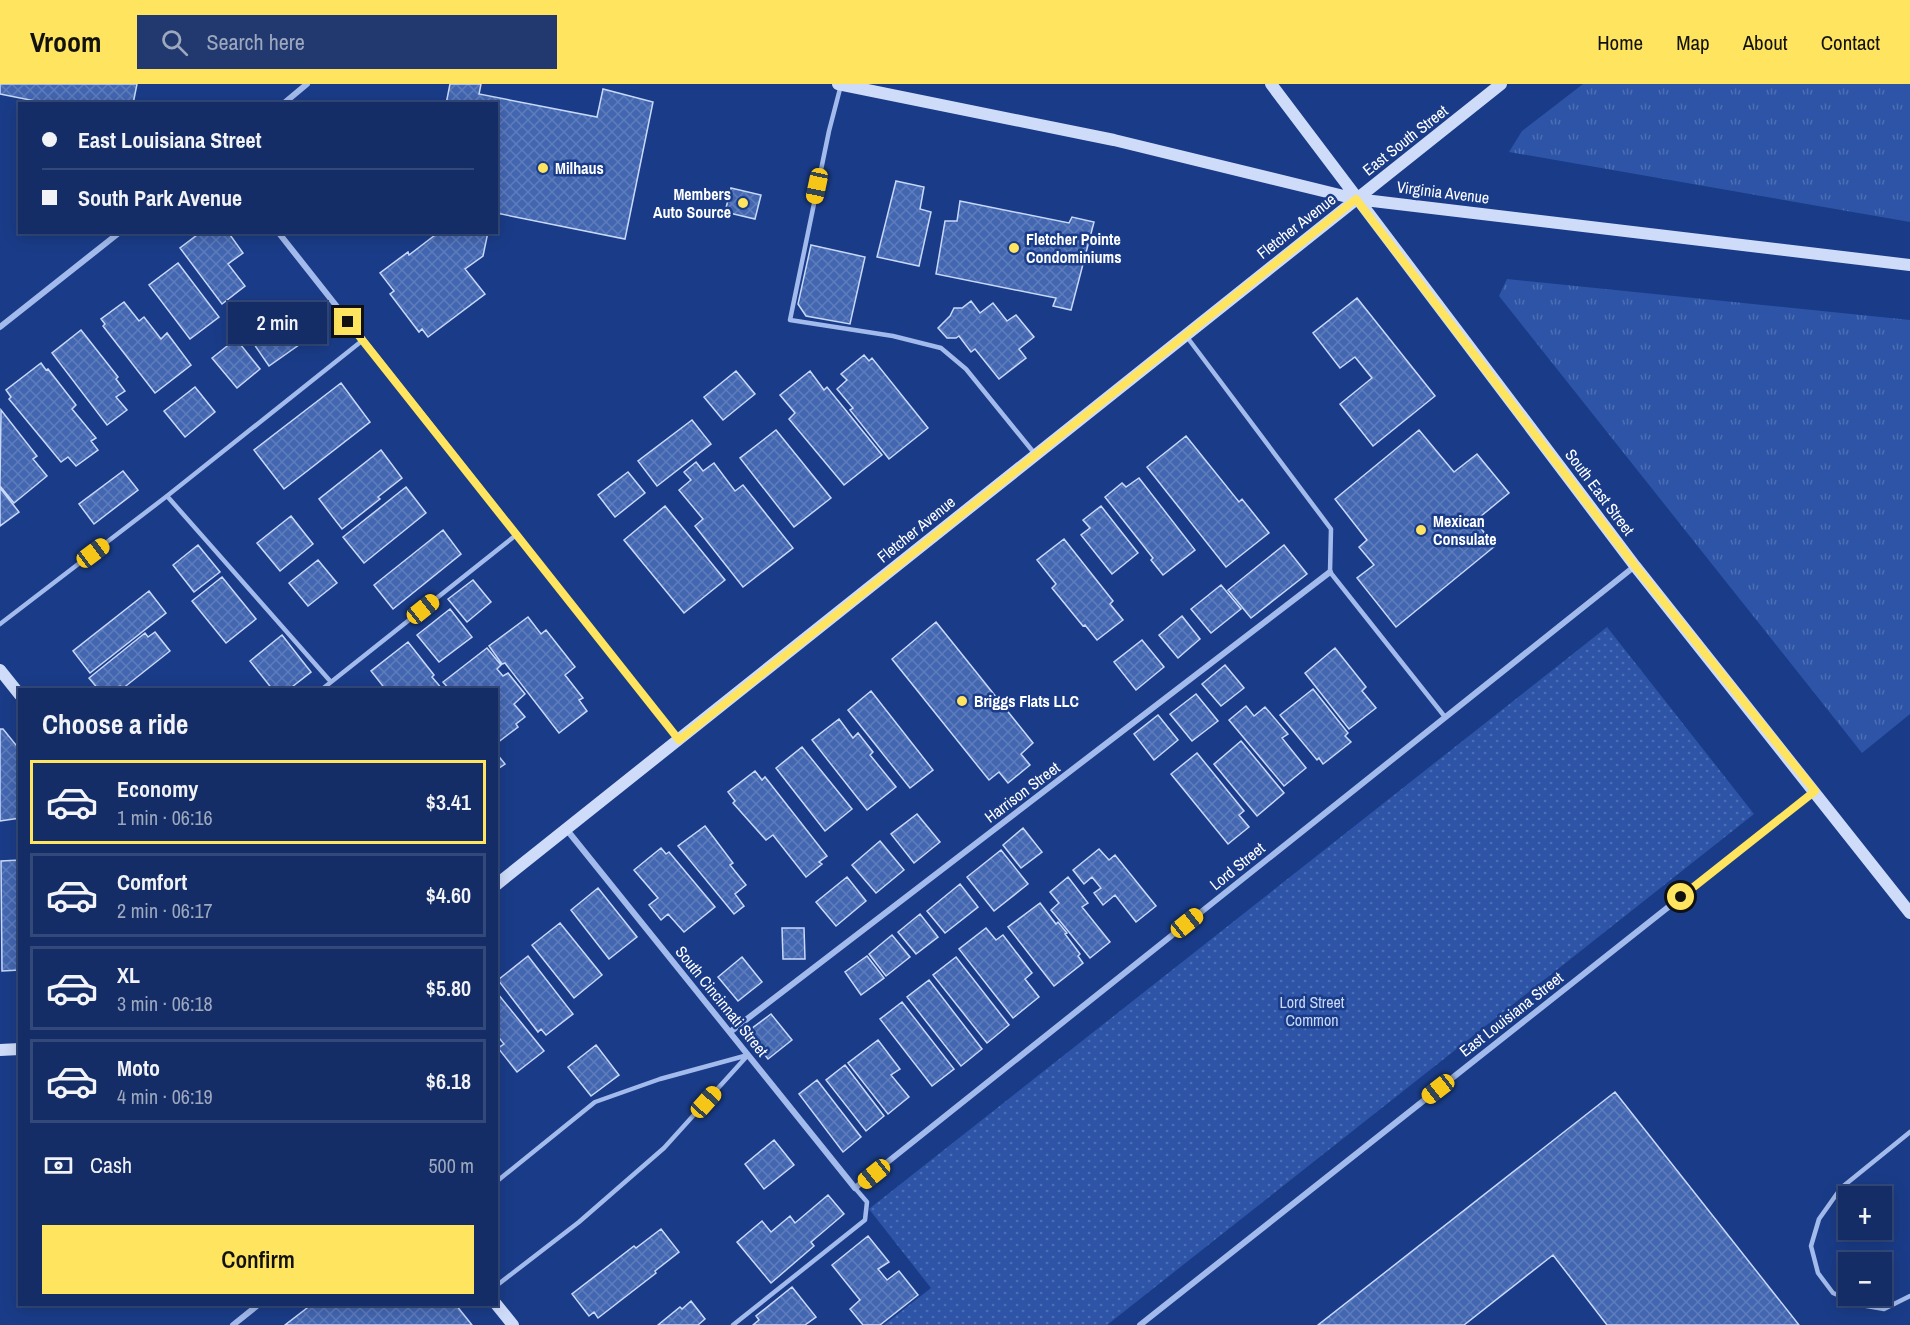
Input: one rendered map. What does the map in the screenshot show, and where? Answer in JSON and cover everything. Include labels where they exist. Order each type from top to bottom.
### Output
[{"type":"main road","name":"Virginia Avenue","points":[[839,84],[1114,140],[1356,199],[1910,265]]},
{"type":"main road","name":"South East Street","points":[[1271,84],[1635,566],[1910,913]]},
{"type":"main road","name":"East South Street","points":[[1356,199],[1501,84]]},
{"type":"main road","name":"Fletcher Avenue","points":[[498,883],[1356,199]]},
{"type":"main road","points":[[0,670],[13,689]]},
{"type":"main road","points":[[0,1050],[18,1049]]},
{"type":"main road","points":[[498,1306],[513,1325]]},
{"type":"street","points":[[285,102],[307,84]]},
{"type":"street","points":[[0,327],[117,234]]},
{"type":"street","points":[[280,234],[679,740]]},
{"type":"street","name":"Lord Street","points":[[855,1188],[1635,566]]},
{"type":"street","name":"Harrison Street","points":[[730,1032],[1330,572]]},
{"type":"street","name":"East Louisiana Street","points":[[1140,1325],[1815,791]]},
{"type":"street","name":"South Cincinnati Street","points":[[567,830],[855,1188]]},
{"type":"street","points":[[233,1325],[257,1306]]},
{"type":"lane","points":[[839,84],[790,320],[893,336],[941,348],[966,369],[1035,454]]},
{"type":"lane","points":[[1185,335],[1331,529],[1330,572],[1445,717]]},
{"type":"lane","points":[[0,624],[167,496],[363,340]]},
{"type":"lane","points":[[167,496],[331,682]]},
{"type":"lane","points":[[324,688],[516,535]]},
{"type":"lane","points":[[498,1180],[595,1101],[660,1079],[748,1055]]},
{"type":"lane","points":[[498,1284],[579,1222],[664,1149],[748,1055]]},
{"type":"lane","points":[[1910,1132],[1841,1188],[1819,1219],[1811,1246],[1818,1273],[1833,1293],[1861,1305],[1884,1309],[1910,1296]]},
{"type":"lane","points":[[733,1325],[865,1220],[867,1202],[855,1188]]},
{"type":"green space","points":[[1583,84],[1910,84],[1910,222],[1509,152],[1522,131]]},
{"type":"green space","points":[[1507,279],[1910,320],[1910,714],[1862,753],[1499,296]]},
{"type":"green space","name":"Lord Street Common","points":[[1607,627],[1754,814],[1107,1325],[884,1325],[931,1288],[869,1209]]},
{"type":"building","points":[[0,84],[137,84],[133,102],[40,102],[0,94]]},
{"type":"building","points":[[450,84],[481,84],[479,94],[597,117],[603,89],[653,102],[625,239],[498,213],[498,102],[446,102]]},
{"type":"building","points":[[896,181],[924,187],[920,209],[931,212],[919,266],[877,257]]},
{"type":"building","name":"Members Auto Source","points":[[731,188],[761,195],[755,219],[725,212]]},
{"type":"building","name":"Fletcher Pointe Condominiums","points":[[960,201],[1069,223],[1072,217],[1094,222],[1071,310],[1053,306],[1056,298],[936,274],[945,221],[957,221]]},
{"type":"building","points":[[198,234],[229,234],[243,253],[228,264],[245,286],[222,304],[180,248]]},
{"type":"building","points":[[488,234],[483,256],[465,269],[485,294],[428,337],[422,329],[419,332],[390,294],[394,291],[380,273],[435,235]]},
{"type":"building","points":[[811,245],[865,257],[850,324],[806,316],[798,304]]},
{"type":"building","points":[[178,263],[219,317],[190,339],[149,285]]},
{"type":"building","points":[[1357,298],[1435,396],[1373,446],[1340,404],[1372,378],[1355,357],[1340,368],[1313,333]]},
{"type":"building","points":[[971,301],[980,313],[993,303],[1007,321],[1016,315],[1034,337],[1019,349],[1026,358],[999,379],[975,349],[971,352],[959,336],[947,338],[938,328],[950,316],[954,308],[962,308]]},
{"type":"building","points":[[124,302],[139,321],[144,317],[161,339],[167,333],[191,365],[155,393],[103,326],[105,324],[101,319]]},
{"type":"building","points":[[277,305],[303,342],[269,366],[243,328]]},
{"type":"building","points":[[81,330],[118,377],[116,379],[125,391],[116,397],[127,410],[107,425],[52,353]]},
{"type":"building","points":[[236,339],[260,369],[237,388],[212,358]]},
{"type":"building","points":[[864,355],[869,361],[872,358],[928,428],[889,459],[850,410],[853,408],[837,389],[847,380],[841,374]]},
{"type":"building","points":[[41,363],[76,405],[72,409],[96,438],[91,441],[98,450],[76,466],[68,457],[61,462],[9,399],[11,397],[6,390]]},
{"type":"building","points":[[736,371],[755,394],[723,420],[704,397]]},
{"type":"building","points":[[810,371],[824,390],[827,387],[882,455],[844,485],[789,419],[795,413],[780,395]]},
{"type":"building","points":[[341,383],[370,422],[284,489],[254,450]]},
{"type":"building","points":[[195,387],[215,412],[185,437],[164,411]]},
{"type":"building","points":[[1,410],[37,456],[33,459],[47,476],[14,503],[0,486]]},
{"type":"building","points":[[692,420],[711,444],[657,486],[638,461]]},
{"type":"building","points":[[776,430],[831,498],[794,527],[740,458]]},
{"type":"building","name":"Mexican Consulate","points":[[1419,430],[1454,472],[1477,454],[1509,493],[1475,521],[1495,546],[1396,627],[1357,578],[1374,565],[1359,547],[1367,540],[1335,499]]},
{"type":"building","points":[[1186,436],[1239,502],[1242,499],[1269,533],[1226,567],[1147,467]]},
{"type":"building","points":[[381,450],[402,478],[342,529],[319,499]]},
{"type":"building","points":[[696,462],[703,471],[714,463],[735,491],[743,485],[793,548],[743,587],[695,526],[703,519],[679,490],[691,480],[684,472]]},
{"type":"building","points":[[123,471],[138,490],[94,524],[79,504]]},
{"type":"building","points":[[628,472],[645,493],[615,517],[598,495]]},
{"type":"building","points":[[1139,478],[1195,550],[1163,575],[1151,560],[1153,558],[1105,497],[1122,483],[1126,487]]},
{"type":"building","points":[[406,487],[426,513],[364,563],[343,537]]},
{"type":"building","points":[[0,488],[19,512],[0,526]]},
{"type":"building","points":[[665,506],[725,580],[684,613],[624,540]]},
{"type":"building","points":[[1101,506],[1138,553],[1112,574],[1081,535],[1090,528],[1083,520]]},
{"type":"building","points":[[291,516],[313,544],[280,571],[257,543]]},
{"type":"building","points":[[443,530],[461,554],[393,609],[374,585]]},
{"type":"building","points":[[1064,539],[1113,601],[1110,604],[1123,620],[1097,640],[1052,588],[1056,584],[1037,560]]},
{"type":"building","points":[[198,545],[220,572],[194,592],[173,565]]},
{"type":"building","points":[[1284,545],[1307,574],[1251,618],[1228,590]]},
{"type":"building","points":[[318,560],[337,583],[308,606],[289,583]]},
{"type":"building","points":[[222,577],[256,619],[226,643],[192,601]]},
{"type":"building","points":[[473,580],[491,602],[467,622],[448,599]]},
{"type":"building","points":[[1221,585],[1241,609],[1211,633],[1191,609]]},
{"type":"building","points":[[149,591],[166,613],[90,673],[73,651]]},
{"type":"building","points":[[450,609],[472,637],[439,662],[417,635]]},
{"type":"building","points":[[1182,616],[1200,639],[1178,658],[1159,635]]},
{"type":"building","points":[[528,617],[541,634],[546,630],[575,667],[565,675],[583,698],[579,700],[587,711],[559,733],[505,663],[502,664],[489,646]]},
{"type":"building","name":"Briggs Flats LLC","points":[[936,622],[1033,743],[1021,754],[1030,765],[1008,783],[999,772],[989,780],[892,659]]},
{"type":"building","points":[[155,632],[170,651],[123,688],[120,686],[97,688],[89,678],[145,633],[148,637]]},
{"type":"building","points":[[282,635],[311,672],[291,688],[271,688],[250,661]]},
{"type":"building","points":[[1142,640],[1164,667],[1136,690],[1114,662]]},
{"type":"building","points":[[408,642],[441,688],[384,688],[371,671]]},
{"type":"building","points":[[487,648],[501,665],[497,669],[503,676],[508,673],[525,694],[514,704],[525,717],[516,724],[518,727],[498,742],[498,688],[448,688],[443,682]]},
{"type":"building","points":[[1335,648],[1366,687],[1362,691],[1376,708],[1349,729],[1305,673]]},
{"type":"building","points":[[1225,665],[1244,688],[1221,706],[1202,684]]},
{"type":"building","points":[[1313,689],[1348,733],[1345,736],[1351,742],[1323,764],[1319,758],[1317,760],[1280,715]]},
{"type":"building","points":[[871,691],[933,770],[910,788],[848,710]]},
{"type":"building","points":[[1196,694],[1218,721],[1192,741],[1170,714]]},
{"type":"building","points":[[1246,706],[1254,716],[1265,707],[1288,734],[1282,738],[1306,768],[1284,786],[1229,720]]},
{"type":"building","points":[[1158,715],[1178,740],[1154,760],[1134,734]]},
{"type":"building","points":[[839,719],[853,738],[858,733],[873,752],[870,755],[896,787],[867,810],[812,740]]},
{"type":"building","points":[[0,729],[3,729],[18,748],[18,818],[0,821]]},
{"type":"building","points":[[1241,741],[1284,793],[1257,816],[1214,764]]},
{"type":"building","points":[[802,747],[852,809],[825,831],[776,768]]},
{"type":"building","points":[[1197,753],[1244,811],[1239,815],[1249,827],[1228,844],[1171,774]]},
{"type":"building","points":[[498,755],[505,764],[498,769]]},
{"type":"building","points":[[755,771],[762,780],[765,777],[827,856],[819,862],[822,864],[806,877],[773,835],[766,840],[733,803],[735,801],[728,792]]},
{"type":"building","points":[[917,814],[940,842],[914,863],[891,834]]},
{"type":"building","points":[[705,826],[733,863],[730,865],[746,885],[735,894],[744,906],[734,914],[678,846]]},
{"type":"building","points":[[1023,828],[1042,852],[1021,868],[1003,845]]},
{"type":"building","points":[[880,841],[904,870],[876,893],[852,865]]},
{"type":"building","points":[[661,848],[666,854],[669,852],[715,907],[684,932],[668,914],[661,920],[649,905],[658,898],[634,870]]},
{"type":"building","points":[[1099,849],[1109,860],[1115,855],[1156,906],[1136,922],[1115,895],[1103,905],[1094,893],[1101,888],[1092,877],[1084,884],[1073,870]]},
{"type":"building","points":[[1001,850],[1028,884],[994,911],[967,877]]},
{"type":"building","points":[[18,860],[18,970],[2,971],[1,861]]},
{"type":"building","points":[[847,877],[866,901],[836,926],[816,902]]},
{"type":"building","points":[[1068,877],[1088,903],[1082,907],[1110,942],[1090,958],[1051,910],[1059,903],[1050,892]]},
{"type":"building","points":[[960,884],[978,907],[945,933],[927,911]]},
{"type":"building","points":[[598,888],[637,937],[609,959],[571,910]]},
{"type":"building","points":[[1040,903],[1056,924],[1058,922],[1067,933],[1065,934],[1080,954],[1078,956],[1083,963],[1054,986],[1008,927]]},
{"type":"building","points":[[920,914],[938,937],[916,954],[898,932]]},
{"type":"building","points":[[560,923],[602,975],[574,998],[532,945]]},
{"type":"building","points":[[782,928],[804,928],[805,959],[783,959]]},
{"type":"building","points":[[986,928],[996,940],[1003,935],[1032,973],[1025,979],[1039,997],[1013,1018],[959,949]]},
{"type":"building","points":[[892,935],[910,957],[886,976],[869,954]]},
{"type":"building","points":[[528,956],[573,1014],[546,1035],[541,1029],[538,1032],[498,980]]},
{"type":"building","points":[[867,956],[884,978],[861,995],[845,972]]},
{"type":"building","points":[[742,957],[762,982],[738,1001],[718,977]]},
{"type":"building","points":[[956,957],[1009,1025],[987,1043],[933,975]]},
{"type":"building","points":[[929,980],[982,1049],[961,1066],[907,997]]},
{"type":"building","points":[[498,994],[544,1051],[517,1072],[498,1048],[504,1044],[498,1036]]},
{"type":"building","points":[[902,1002],[954,1069],[932,1086],[880,1019]]},
{"type":"building","points":[[771,1014],[792,1040],[768,1059],[747,1032]]},
{"type":"building","points":[[878,1040],[900,1069],[891,1075],[909,1097],[888,1114],[848,1063]]},
{"type":"building","points":[[596,1045],[619,1075],[591,1096],[568,1067]]},
{"type":"building","points":[[845,1065],[884,1116],[866,1131],[826,1080]]},
{"type":"building","points":[[817,1080],[861,1137],[843,1152],[799,1094]]},
{"type":"building","points":[[1615,1092],[1799,1325],[1607,1325],[1553,1255],[1464,1325],[1318,1325]]},
{"type":"building","points":[[774,1140],[794,1165],[764,1189],[745,1164]]},
{"type":"building","points":[[828,1195],[844,1214],[811,1242],[814,1246],[771,1283],[737,1242],[762,1221],[771,1232],[790,1216],[795,1223]]},
{"type":"building","points":[[661,1229],[679,1252],[598,1318],[594,1312],[589,1316],[572,1294],[634,1246],[636,1248]]},
{"type":"building","points":[[868,1236],[889,1262],[878,1269],[887,1280],[899,1271],[918,1295],[880,1325],[863,1325],[850,1309],[860,1300],[832,1265]]},
{"type":"building","points":[[792,1287],[816,1317],[805,1325],[753,1325],[759,1320],[756,1316]]},
{"type":"building","points":[[691,1301],[705,1319],[698,1325],[658,1325],[680,1307],[682,1309]]},
{"type":"building","points":[[310,1306],[457,1306],[472,1325],[285,1325]]},
{"type":"place","name":"Milhaus","points":[[543,168]]},
{"type":"place","name":"Members Auto Source","points":[[743,203]]},
{"type":"place","name":"Fletcher Pointe Condominiums","points":[[1014,248]]},
{"type":"place","name":"Mexican Consulate","points":[[1421,530]]},
{"type":"place","name":"Briggs Flats LLC","points":[[962,701]]},
{"type":"route","points":[[348,322],[679,740],[1356,199],[1635,566],[1815,791],[1681,897]]}]
